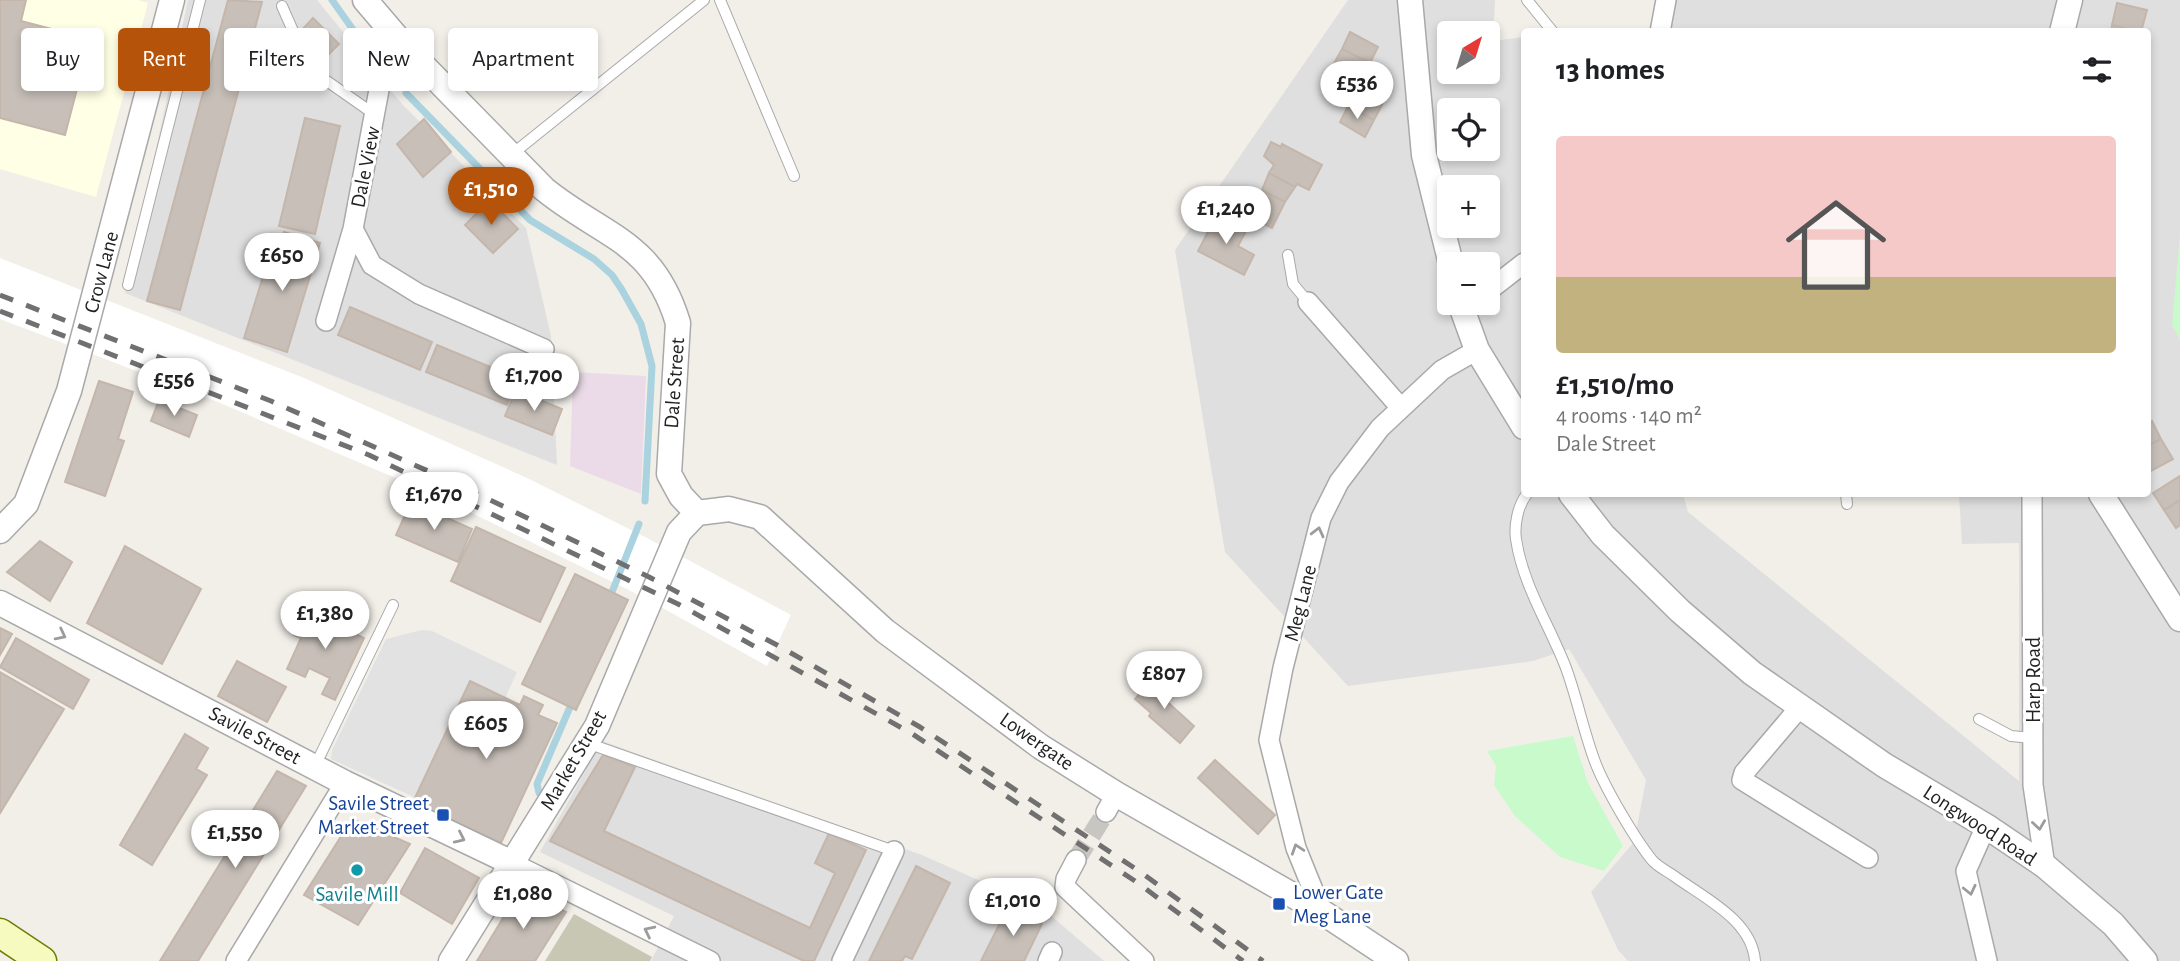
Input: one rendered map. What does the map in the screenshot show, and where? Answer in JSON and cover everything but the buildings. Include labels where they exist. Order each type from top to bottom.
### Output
[{"type":"main road","points":[[0,933],[42,961]]},
{"type":"street","name":"Crow Lane","points":[[0,531],[26,503],[69,391],[172,0]]},
{"type":"street","name":"Dale Street","points":[[365,0],[390,28]]},
{"type":"street","points":[[1410,0],[1423,155],[1448,252]]},
{"type":"street","points":[[1661,28],[1666,0]]},
{"type":"street","points":[[2063,28],[2070,0]]},
{"type":"street","name":"Dale Street","points":[[434,76],[544,189],[563,205],[627,243],[646,260],[666,291],[678,323],[669,474],[681,496],[696,513]]},
{"type":"street","name":"Dale View","points":[[379,91],[353,229],[372,265],[419,294],[544,349]]},
{"type":"street","points":[[326,321],[353,229]]},
{"type":"street","points":[[1500,282],[1521,265]]},
{"type":"street","points":[[1308,302],[1401,408]]},
{"type":"street","points":[[1468,315],[1477,350],[1521,422]]},
{"type":"street","name":"Meg Lane","points":[[1322,912],[1296,848],[1269,740],[1283,668],[1321,517],[1339,482],[1380,428],[1441,370],[1477,350]]},
{"type":"street","name":"Longwood Road","points":[[1573,497],[1603,535],[1680,611],[1752,673],[1884,765],[1986,826],[2045,866],[2113,924],[2145,961]]},
{"type":"street","name":"Harp Road","points":[[2032,497],[2033,785],[2045,866]]},
{"type":"street","points":[[2103,497],[2180,619]]},
{"type":"street","name":"Lowergate","points":[[696,513],[729,509],[760,517],[885,631],[1041,747],[1111,803],[1322,912],[1396,961]]},
{"type":"street","name":"Market Street","points":[[451,961],[597,726],[679,532],[696,513]]},
{"type":"street","name":"Savile Street","points":[[0,603],[345,783],[512,863]]},
{"type":"street","points":[[1800,707],[1744,773],[1742,780],[1868,858]]},
{"type":"street","points":[[236,961],[345,783]]},
{"type":"street","points":[[1986,826],[1966,872],[1987,961]]},
{"type":"street","points":[[842,961],[894,851]]},
{"type":"street","points":[[1076,860],[1065,887],[1144,961]]},
{"type":"street","points":[[512,863],[710,961]]},
{"type":"lane","points":[[128,285],[200,0]]},
{"type":"lane","points":[[511,155],[704,0]]},
{"type":"lane","points":[[720,0],[794,176]]},
{"type":"lane","points":[[1527,0],[1550,28]]},
{"type":"lane","points":[[282,6],[293,31],[293,47],[304,65],[374,114]]},
{"type":"lane","points":[[1288,255],[1293,284],[1308,302]]},
{"type":"lane","points":[[1524,497],[1521,501],[1516,536],[1520,560],[1529,590],[1576,695],[1594,760],[1615,803],[1653,862],[1719,908],[1746,932],[1754,948],[1755,961]]},
{"type":"lane","points":[[314,767],[393,605]]},
{"type":"lane","points":[[1979,719],[2011,736],[2033,738]]},
{"type":"lane","points":[[586,743],[894,851]]},
{"type":"shaded area","points":[[0,0],[138,0],[148,3],[141,28],[118,28],[118,91],[124,91],[96,197],[0,169]]},
{"type":"shaded area","points":[[188,0],[317,0],[343,32],[343,91],[391,91],[526,228],[551,336],[557,465],[125,293],[168,91],[210,91],[210,28],[182,28]]},
{"type":"shaded area","points":[[1348,0],[1495,0],[1494,21],[1437,21],[1437,84],[1500,84],[1500,40],[1521,37],[1521,497],[1684,497],[1688,512],[2019,781],[2019,543],[1962,544],[1959,497],[2151,497],[2151,28],[1654,28],[1658,0],[2180,0],[2180,961],[1628,961],[1618,950],[1591,892],[1634,842],[1646,780],[1569,649],[1533,661],[1348,686],[1225,552],[1175,250]]},
{"type":"shaded area","points":[[573,372],[646,376],[641,494],[570,466]]},
{"type":"shaded area","points":[[422,630],[432,631],[517,672],[505,698],[470,682],[416,798],[331,759],[332,750],[386,639]]},
{"type":"shaded area","points":[[602,741],[922,855],[1043,909],[1104,961],[651,961],[674,916],[540,852]]},
{"type":"shaded area","points":[[574,914],[652,957],[650,961],[545,961]]},
{"type":"green space","points":[[2180,234],[2180,340],[2172,325]]},
{"type":"green space","points":[[1573,736],[1588,783],[1623,846],[1604,871],[1560,857],[1515,816],[1494,785],[1496,766],[1487,751]]},
{"type":"pier","points":[[0,258],[304,378],[525,477],[647,538],[791,615],[767,666],[641,596],[433,494],[218,402],[0,319]]},
{"type":"waterway","points":[[332,0],[352,28]]},
{"type":"waterway","points":[[406,93],[530,220],[594,259],[612,275],[622,290],[641,324],[652,366],[645,501]]},
{"type":"waterway","points":[[612,592],[639,524]]},
{"type":"waterway","points":[[539,793],[537,784],[570,707]]},
{"type":"tunnel","points":[[1076,860],[1106,812]]},
{"type":"railway","points":[[0,295],[271,401],[455,483],[649,577],[777,645],[920,727],[1139,871],[1263,961]]},
{"type":"railway","points":[[0,311],[369,455],[678,604],[911,733],[1135,881],[1243,961]]},
{"type":"place","name":"Savile Street Market Street","points":[[443,815]]},
{"type":"place","name":"Savile Mill","points":[[357,870]]},
{"type":"place","name":"Lower Gate Meg Lane","points":[[1279,904]]}]
